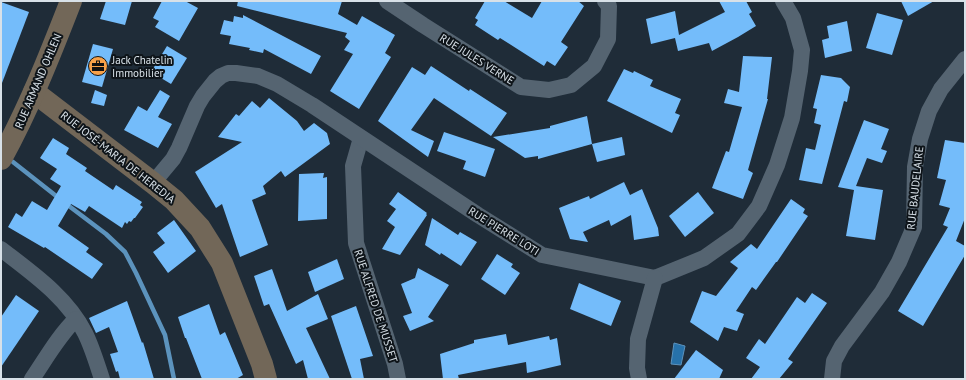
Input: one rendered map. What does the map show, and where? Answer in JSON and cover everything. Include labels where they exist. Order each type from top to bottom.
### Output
[{"type":"street","name":"RUE ARMAND OHLEN","points":[[1,159],[34,92],[71,1]]},
{"type":"street","name":"RUE JULES VERNE","points":[[387,1],[521,87],[549,90],[571,85],[594,66],[608,40],[609,6],[605,1]]},
{"type":"street","points":[[639,379],[637,368],[638,339],[655,278],[704,258],[738,234],[759,206],[777,165],[792,118],[802,50],[793,18],[783,1]]},
{"type":"street","name":"RUE BAUDELAIRE","points":[[832,379],[834,361],[842,346],[882,292],[899,262],[914,227],[915,167],[920,139],[929,111],[940,89],[965,59]]},
{"type":"street","name":"RUE PIERRE LOTI","points":[[153,182],[173,159],[197,106],[214,81],[228,73],[258,76],[277,84],[312,105],[478,215],[542,255],[655,278]]},
{"type":"street","name":"RUE JOSÉ-MARIA DE HEREDIA","points":[[34,92],[153,182],[174,200],[200,228],[222,263],[262,364],[266,379]]},
{"type":"street","name":"RUE ALFRED DE MUSSET","points":[[361,138],[353,166],[356,243],[395,364],[398,379]]},
{"type":"street","points":[[1,249],[46,284],[60,298],[84,332],[102,379]]},
{"type":"street","points":[[32,379],[71,323],[76,319]]},
{"type":"water","points":[[674,343],[685,346],[681,365],[671,364]]},
{"type":"building","points":[[106,1],[132,1],[125,25],[100,19]]},
{"type":"building","points":[[162,1],[185,1],[198,8],[179,41],[155,27],[159,21],[153,18]]},
{"type":"building","points":[[238,1],[342,1],[338,14],[357,25],[362,16],[395,35],[385,53],[391,57],[359,109],[330,91],[353,54],[344,50],[350,41],[345,37],[347,33],[237,6]]},
{"type":"building","points":[[485,1],[504,1],[532,18],[542,1],[578,1],[584,6],[561,42],[568,47],[555,66],[547,61],[544,66],[500,38],[498,40],[475,25],[478,20],[475,18]]},
{"type":"building","points":[[719,1],[746,1],[752,12],[749,14],[756,26],[712,51],[709,43],[678,51],[675,38],[651,44],[646,19],[675,11],[679,35],[725,12]]},
{"type":"building","points":[[901,1],[934,1],[908,16]]},
{"type":"building","points":[[1,2],[29,12],[2,83],[1,83]]},
{"type":"building","points":[[877,13],[903,20],[892,55],[866,48]]},
{"type":"building","points":[[243,15],[321,56],[311,74],[264,49],[263,53],[249,50],[250,48],[229,44],[231,36],[220,34],[224,20],[233,22],[234,16],[243,18]]},
{"type":"building","points":[[847,21],[852,51],[825,58],[822,40],[829,38],[827,26]]},
{"type":"building","name":"Jack Chatelin Immobilier","points":[[93,44],[113,49],[102,87],[82,82]]},
{"type":"building","points":[[167,46],[187,58],[171,84],[151,72]]},
{"type":"building","points":[[743,56],[772,57],[768,99],[748,170],[753,173],[743,199],[712,188],[726,151],[729,152],[742,107],[724,103],[728,89],[739,92]]},
{"type":"building","points":[[431,66],[469,91],[470,89],[507,113],[491,136],[434,98],[411,130],[434,141],[428,157],[378,121],[412,67],[425,75]]},
{"type":"building","points":[[624,69],[633,73],[634,71],[653,80],[650,86],[681,99],[675,113],[680,115],[672,133],[607,101]]},
{"type":"building","points":[[821,75],[841,78],[850,87],[847,102],[844,101],[822,184],[799,180],[806,148],[815,150],[821,125],[814,123],[817,109],[813,108]]},
{"type":"building","name":"Jack Chatelin Immobilier","points":[[95,90],[107,95],[104,106],[91,103]]},
{"type":"building","points":[[160,90],[170,96],[158,117],[172,124],[158,148],[124,130],[138,106],[147,111]]},
{"type":"building","points":[[269,98],[297,121],[304,131],[314,123],[327,133],[330,144],[285,177],[281,171],[263,186],[266,194],[252,200],[268,245],[240,257],[222,204],[216,208],[195,172],[242,142],[218,137],[236,114],[239,116],[252,101],[260,108]]},
{"type":"building","points":[[587,116],[592,144],[538,159],[538,156],[525,158],[493,137],[550,128],[550,126]]},
{"type":"building","points":[[864,120],[889,129],[881,149],[887,151],[882,163],[867,158],[856,186],[883,190],[875,240],[846,236],[854,190],[838,187]]},
{"type":"building","points":[[444,132],[495,149],[485,177],[463,169],[466,161],[437,151]]},
{"type":"building","points":[[622,137],[625,155],[597,162],[592,144]]},
{"type":"building","points":[[53,138],[69,148],[66,154],[87,168],[85,171],[113,190],[116,185],[142,202],[140,205],[143,207],[135,218],[127,224],[125,222],[122,228],[89,206],[85,212],[71,204],[58,226],[89,248],[86,252],[103,264],[92,279],[45,247],[44,248],[8,227],[16,213],[22,217],[32,201],[47,210],[61,186],[50,179],[57,169],[40,158]]},
{"type":"building","points":[[945,140],[965,143],[965,218],[956,241],[965,246],[965,255],[923,326],[898,311],[948,227],[943,225],[950,208],[939,205],[946,180],[937,178]]},
{"type":"building","points":[[324,173],[323,178],[327,177],[327,219],[298,221],[299,174]]},
{"type":"building","points":[[624,182],[630,195],[642,189],[658,228],[659,236],[634,240],[631,215],[611,226],[609,220],[583,232],[588,242],[570,239],[559,208],[589,196],[590,199]]},
{"type":"building","points":[[398,192],[427,213],[400,255],[382,249],[395,227],[387,221],[396,209],[389,204]]},
{"type":"building","points":[[698,192],[714,213],[685,237],[669,216]]},
{"type":"building","points":[[791,199],[805,209],[803,213],[808,216],[756,290],[752,287],[736,311],[744,314],[737,331],[724,327],[718,341],[690,322],[702,291],[716,296],[738,268],[730,262],[751,244],[757,249]]},
{"type":"building","points":[[432,218],[458,235],[460,232],[477,242],[461,266],[425,245]]},
{"type":"building","points":[[174,220],[196,251],[168,273],[153,252],[165,243],[157,233]]},
{"type":"building","points":[[497,254],[513,264],[511,267],[520,273],[505,295],[481,279]]},
{"type":"building","points":[[337,259],[344,279],[315,292],[308,272]]},
{"type":"building","points":[[418,268],[449,285],[428,317],[434,321],[410,331],[403,316],[412,313],[401,284],[415,278]]},
{"type":"building","points":[[272,269],[287,311],[318,294],[328,319],[306,328],[330,379],[308,379],[303,360],[296,364],[269,304],[264,306],[254,276]]},
{"type":"building","points":[[579,283],[621,301],[611,326],[570,309]]},
{"type":"building","points":[[812,293],[827,303],[788,359],[793,362],[779,379],[751,379],[760,367],[746,358],[759,339],[765,344],[797,297],[805,303]]},
{"type":"building","points":[[16,295],[39,311],[1,367],[1,317]]},
{"type":"building","points":[[127,301],[142,343],[143,342],[154,379],[120,379],[110,354],[118,352],[109,327],[96,333],[89,318]]},
{"type":"building","points":[[209,304],[220,335],[225,332],[243,375],[236,379],[202,379],[185,338],[178,317]]},
{"type":"building","points":[[356,306],[373,356],[360,359],[364,379],[352,379],[331,316]]},
{"type":"building","points":[[506,334],[508,345],[549,336],[550,340],[557,338],[561,365],[527,373],[526,362],[458,375],[459,379],[443,379],[440,354],[474,343],[474,340]]},
{"type":"building","points":[[696,350],[723,370],[719,379],[674,379]]},
{"type":"waterway","points":[[13,162],[60,199]]},
{"type":"waterway","points":[[65,203],[106,234],[125,252],[165,335],[174,379]]},
{"type":"place","name":"Jack Chatelin Immobilier","points":[[98,66]]}]
